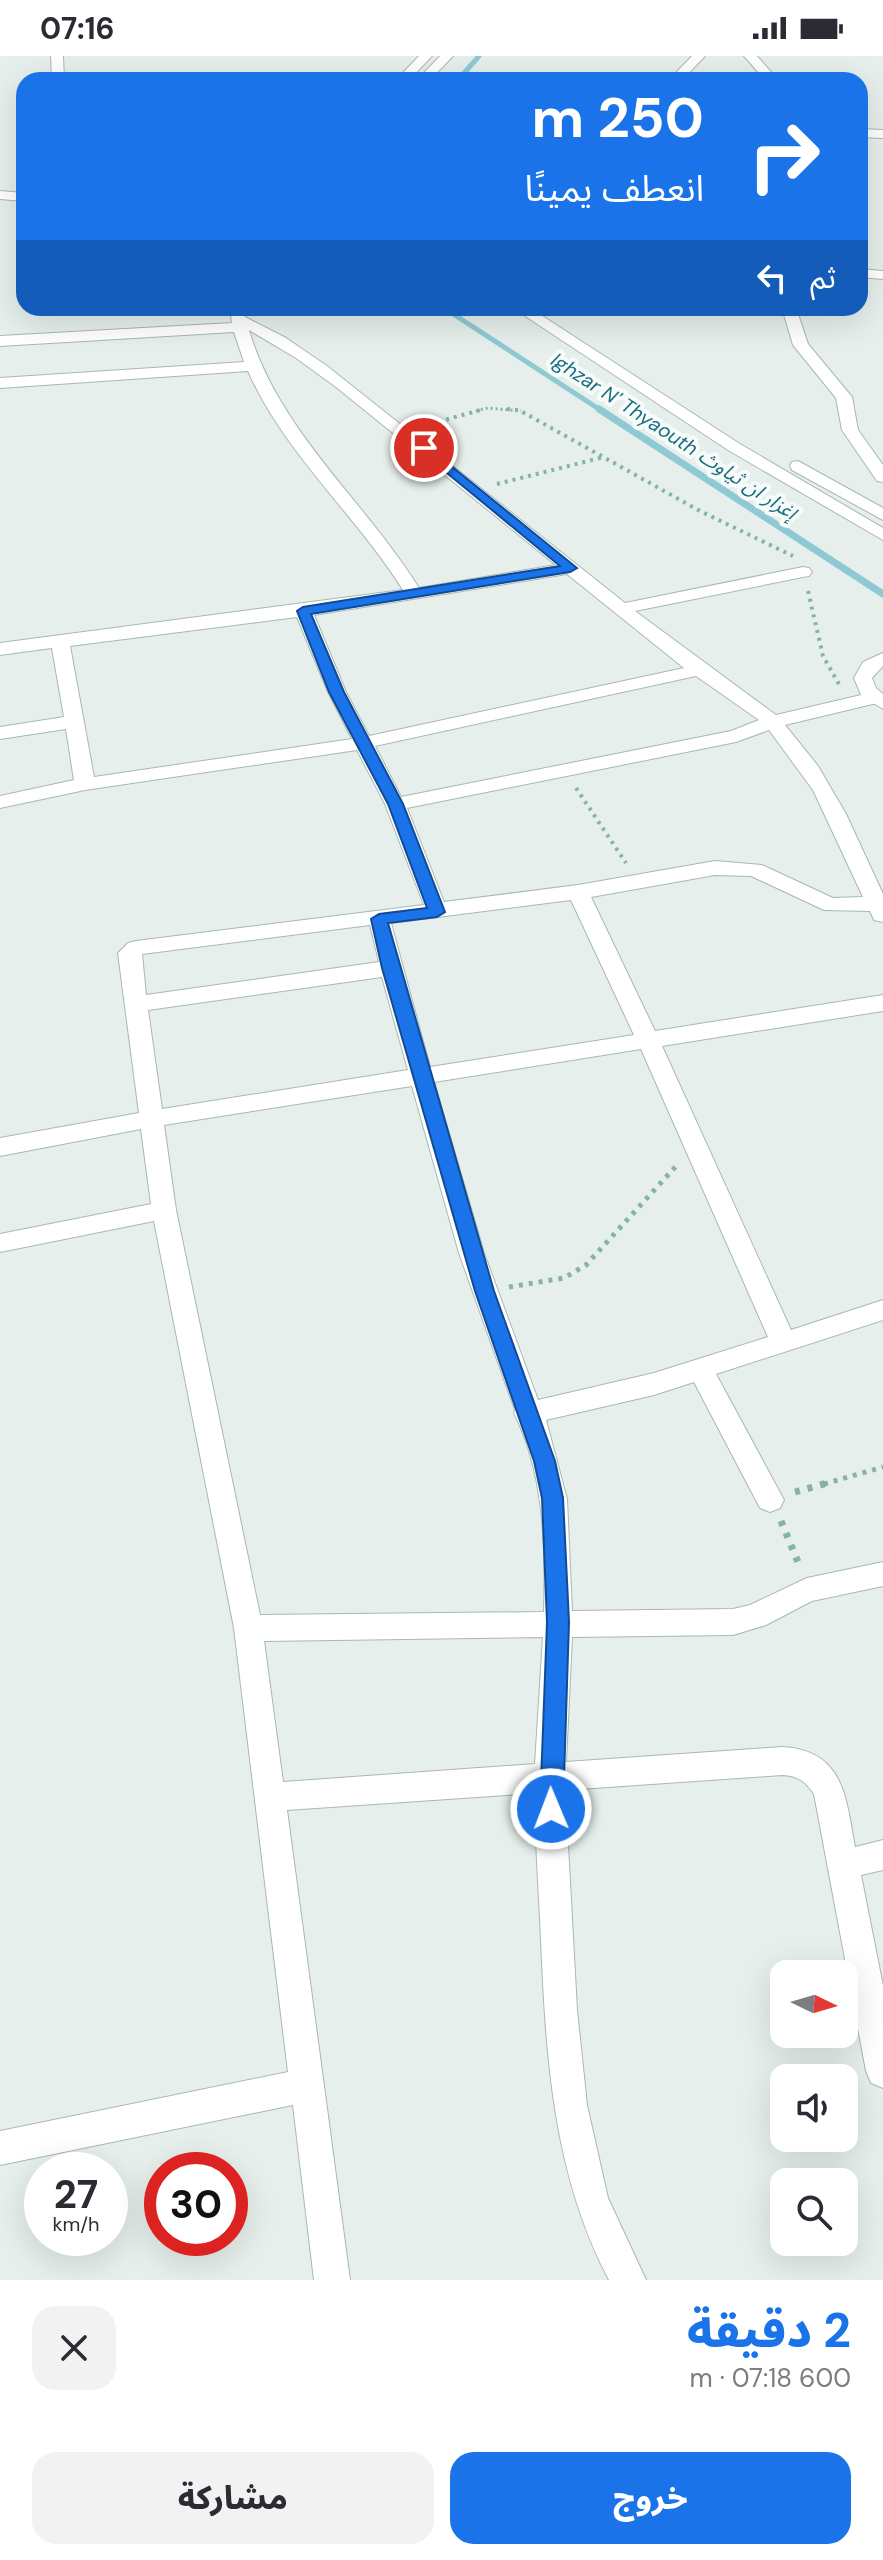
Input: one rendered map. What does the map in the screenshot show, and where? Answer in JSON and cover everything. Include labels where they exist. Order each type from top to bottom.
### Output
[{"type":"street","points":[[410,72],[426,56]]},
{"type":"street","points":[[431,72],[447,56]]},
{"type":"street","points":[[683,72],[699,56]]},
{"type":"street","points":[[750,56],[765,72]]},
{"type":"street","points":[[532,316],[734,447],[883,535]]},
{"type":"street","points":[[559,316],[749,438],[883,515]]},
{"type":"street","points":[[792,316],[801,345],[844,397],[850,430],[883,477]]},
{"type":"street","points":[[238,318],[255,366],[274,406],[388,553],[414,594]]},
{"type":"street","points":[[0,341],[238,318],[274,335],[478,489],[620,609],[773,722],[816,775],[880,911]]},
{"type":"street","points":[[0,383],[255,366]]},
{"type":"street","points":[[0,649],[303,611],[570,568]]},
{"type":"street","points":[[620,609],[803,572]]},
{"type":"street","points":[[303,611],[337,692],[395,804],[437,912]]},
{"type":"street","points":[[60,642],[85,784]]},
{"type":"street","points":[[879,700],[864,685],[863,678],[870,666],[883,659]]},
{"type":"street","points":[[0,802],[85,784],[364,743],[699,670]]},
{"type":"street","points":[[395,804],[736,736],[773,722],[879,700]]},
{"type":"street","points":[[0,733],[72,722]]},
{"type":"street","points":[[332,2280],[248,1628],[164,1210],[129,953],[136,948],[578,892],[701,869],[755,870],[831,905],[880,911]]},
{"type":"street","points":[[578,892],[696,1142],[783,1341]]},
{"type":"street","points":[[379,919],[484,1291],[544,1461],[553,1498],[558,1622],[550,1779],[563,2054],[571,2108],[596,2211],[628,2280]]},
{"type":"street","points":[[135,1004],[391,968]]},
{"type":"street","points":[[0,1147],[151,1119],[883,1003]]},
{"type":"street","points":[[0,1243],[164,1210]]},
{"type":"street","points":[[527,1413],[654,1384],[883,1310]]},
{"type":"street","points":[[700,1369],[770,1500]]},
{"type":"street","points":[[248,1628],[733,1622],[756,1616],[807,1590],[883,1574]]},
{"type":"street","points":[[269,1797],[782,1761],[805,1763],[822,1778],[829,1792],[878,2012],[883,2071]]},
{"type":"street","points":[[845,1864],[883,1855]]},
{"type":"street","points":[[0,2148],[305,2086]]},
{"type":"path","points":[[404,433],[472,411],[505,408],[533,416],[700,511],[788,552],[803,572],[823,656],[850,704]]},
{"type":"path","points":[[478,489],[605,457]]},
{"type":"path","points":[[565,770],[637,880]]},
{"type":"path","points":[[484,1291],[564,1278],[586,1265],[610,1242],[696,1142]]},
{"type":"path","points":[[807,1590],[798,1559],[770,1500],[883,1467]]},
{"type":"waterway","name":"Ighzar N' Thyaouth إغزار ان ثياوث","points":[[465,72],[479,56]]},
{"type":"waterway","name":"Ighzar N' Thyaouth إغزار ان ثياوث","points":[[456,316],[602,411]]},
{"type":"waterway","name":"Ighzar N' Thyaouth إغزار ان ثياوث","points":[[599,409],[883,594]]},
{"type":"route","points":[[424,448],[570,568],[303,611],[337,692],[395,804],[437,912],[379,919],[484,1291],[544,1461],[553,1498],[558,1622],[551,1809]]}]
